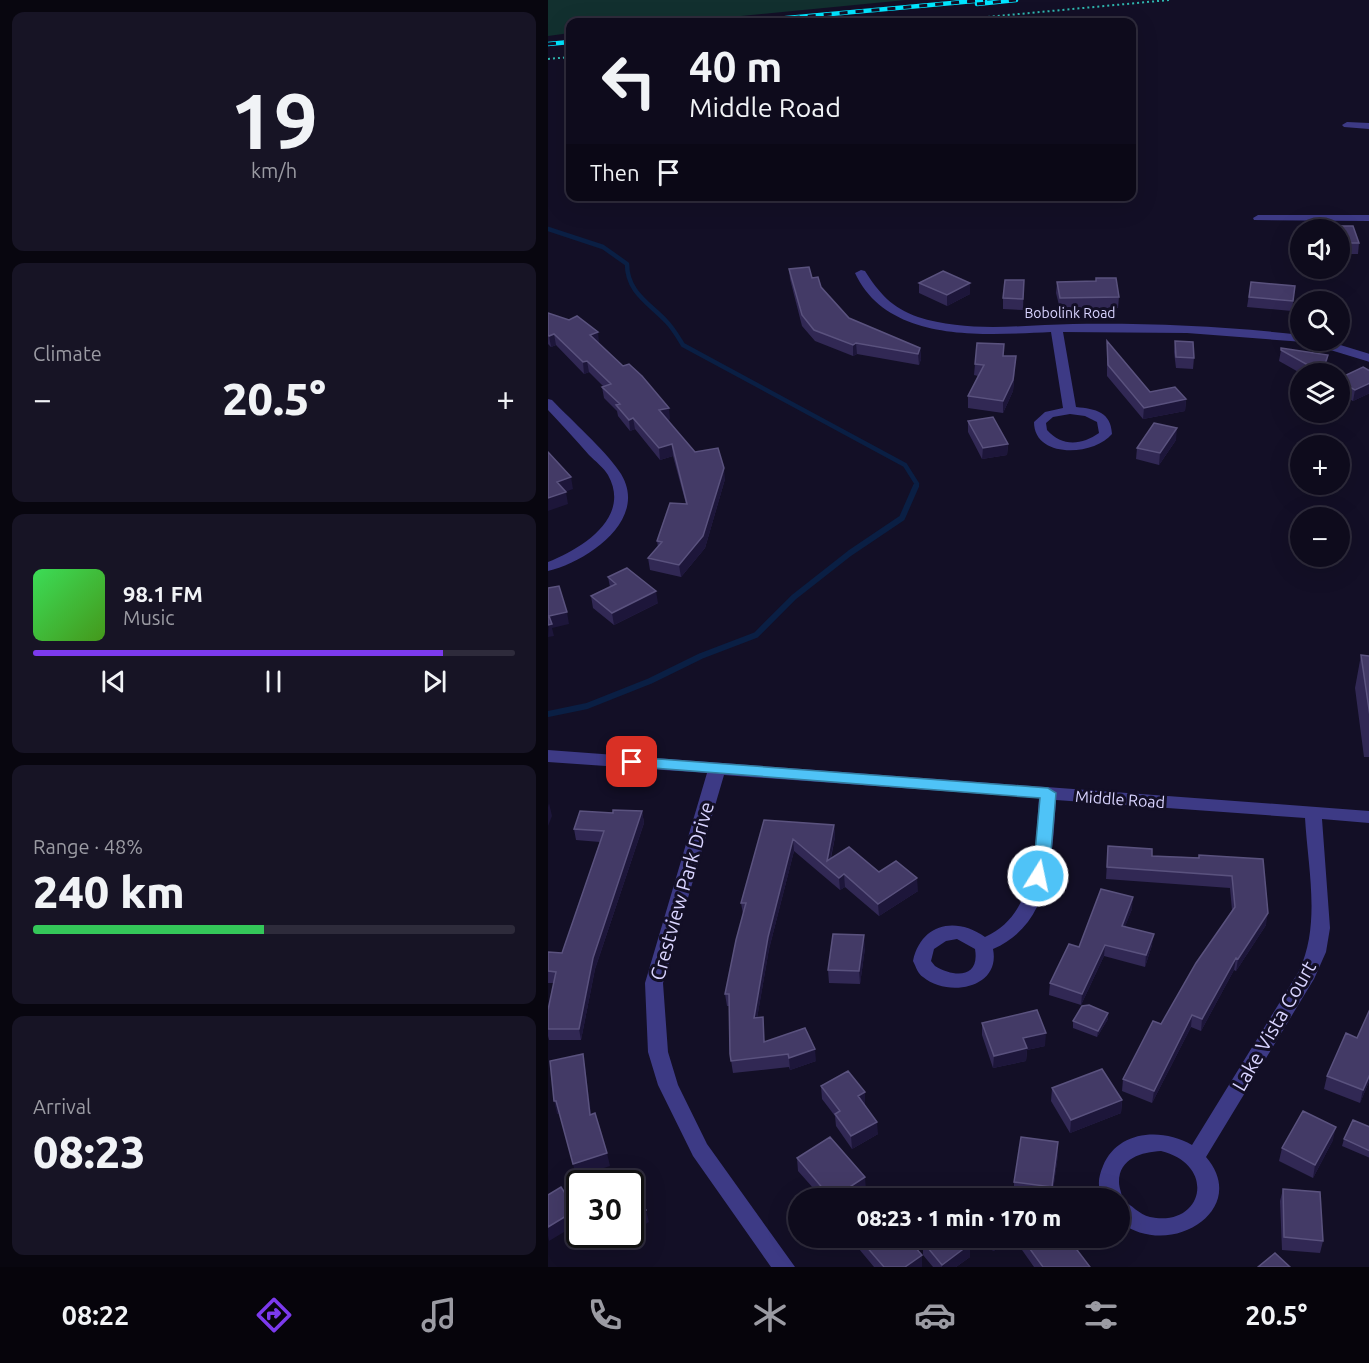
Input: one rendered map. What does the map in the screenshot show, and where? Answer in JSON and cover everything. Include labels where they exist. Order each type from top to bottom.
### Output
[{"type":"street","points":[[1347,125],[1370,126]]},
{"type":"street","points":[[1258,218],[1370,218]]},
{"type":"street","name":"Bobolink Road","points":[[861,273],[867,288],[875,298],[900,314],[915,320],[954,328],[1178,330],[1290,338]]},
{"type":"street","points":[[1056,328],[1070,410]]},
{"type":"street","points":[[1346,351],[1370,358]]},
{"type":"street","points":[[548,403],[614,473],[620,484],[622,497],[615,520],[603,535],[571,558],[548,567]]},
{"type":"street","points":[[1070,410],[1091,413],[1099,417],[1107,428],[1106,434],[1093,444],[1072,447],[1050,442],[1038,431],[1038,424],[1042,418],[1059,411],[1070,410]]},
{"type":"street","name":"Middle Road","points":[[548,756],[1370,818]]},
{"type":"street","name":"Crestview Park Drive","points":[[717,769],[654,983],[658,1052],[668,1085],[700,1150],[784,1267]]},
{"type":"street","points":[[983,945],[1013,929],[1034,890],[1042,863],[1048,793]]},
{"type":"street","name":"Lake Vista Court","points":[[1195,1158],[1307,974],[1317,952],[1321,928],[1313,813]]},
{"type":"street","points":[[1110,1188],[1111,1169],[1117,1158],[1127,1149],[1140,1143],[1162,1143],[1183,1149],[1195,1158],[1204,1170],[1208,1184],[1207,1198],[1201,1210],[1191,1220],[1177,1227],[1160,1228],[1144,1225],[1130,1218]]},
{"type":"path","points":[[976,18],[1169,0]]},
{"type":"path","points":[[548,59],[566,57]]},
{"type":"green space","points":[[548,0],[906,0],[721,18],[566,18],[566,34],[548,36]]},
{"type":"building","points":[[1350,226],[1353,226],[1359,243],[1350,243]]},
{"type":"building","points":[[809,267],[812,278],[818,277],[821,287],[849,318],[920,348],[918,354],[856,343],[853,345],[814,330],[802,315],[789,269]]},
{"type":"building","points":[[943,271],[970,283],[947,295],[919,283]]},
{"type":"building","points":[[1096,278],[1116,278],[1119,297],[1060,298],[1057,282],[1096,281]]},
{"type":"building","points":[[1005,280],[1024,280],[1023,299],[1003,298]]},
{"type":"building","points":[[1251,282],[1295,286],[1294,291],[1290,291],[1290,301],[1249,297]]},
{"type":"building","points":[[548,313],[569,320],[577,316],[598,332],[590,335],[623,366],[629,364],[642,376],[669,408],[659,410],[695,452],[718,448],[724,468],[703,536],[679,565],[648,558],[662,542],[657,541],[670,503],[687,504],[672,444],[659,448],[633,418],[629,420],[616,405],[620,404],[602,387],[611,384],[587,361],[583,362],[554,334],[548,335]]},
{"type":"building","points":[[1107,341],[1150,392],[1175,387],[1186,399],[1144,408],[1108,365]]},
{"type":"building","points":[[1175,341],[1193,342],[1194,358],[1176,357]]},
{"type":"building","points":[[977,343],[1004,344],[1003,356],[1016,356],[1013,380],[1003,401],[968,396],[984,365],[975,364]]},
{"type":"building","points":[[1281,348],[1328,355],[1325,363],[1304,363]]},
{"type":"building","points":[[1363,367],[1370,371],[1370,383],[1355,390],[1350,387],[1350,373]]},
{"type":"building","points":[[993,417],[1008,444],[983,448],[968,421]]},
{"type":"building","points":[[1154,423],[1177,428],[1160,453],[1137,448]]},
{"type":"building","points":[[548,452],[571,477],[557,482],[566,492],[548,498]]},
{"type":"building","points":[[627,568],[656,591],[612,613],[591,596],[616,584],[608,577]]},
{"type":"building","points":[[559,586],[567,612],[549,616],[552,624],[548,625],[548,588]]},
{"type":"building","points":[[1361,655],[1370,656],[1370,716]]},
{"type":"building","points":[[613,810],[642,811],[593,958],[579,1029],[548,1029],[548,1010],[556,972],[548,971],[548,952],[562,953],[604,831],[574,829],[580,811],[613,813]]},
{"type":"building","points":[[764,820],[834,825],[827,861],[849,847],[879,872],[896,861],[917,878],[878,904],[844,874],[839,878],[793,839],[768,937],[754,1018],[763,1017],[764,1042],[805,1028],[815,1049],[789,1058],[788,1054],[731,1061],[729,994],[725,994],[746,903],[741,903]]},
{"type":"building","points":[[1108,846],[1152,849],[1152,856],[1199,858],[1199,855],[1263,859],[1268,913],[1238,959],[1236,958],[1202,1019],[1192,1015],[1154,1091],[1123,1079],[1153,1021],[1161,1024],[1196,963],[1235,907],[1232,876],[1107,867]]},
{"type":"building","points":[[1101,889],[1133,897],[1122,926],[1154,934],[1146,955],[1105,945],[1082,994],[1050,983],[1069,944],[1079,947]]},
{"type":"building","points":[[833,934],[864,935],[859,971],[828,970]]},
{"type":"building","points":[[1089,1005],[1108,1013],[1098,1031],[1073,1021],[1082,1006]]},
{"type":"building","points":[[1370,1009],[1370,1074],[1363,1090],[1327,1076],[1346,1033],[1357,1038]]},
{"type":"building","points":[[1037,1010],[1046,1033],[1023,1038],[1027,1048],[994,1056],[982,1023]]},
{"type":"building","points":[[583,1054],[590,1115],[595,1113],[607,1153],[573,1164],[556,1101],[554,1101],[550,1061]]},
{"type":"building","points":[[1102,1069],[1122,1100],[1071,1120],[1052,1088]]},
{"type":"building","points":[[848,1071],[865,1092],[858,1096],[877,1122],[851,1136],[835,1114],[840,1111],[821,1086]]},
{"type":"building","points":[[1303,1111],[1336,1127],[1315,1165],[1282,1148]]},
{"type":"building","points":[[1353,1120],[1370,1127],[1370,1151],[1344,1139]]},
{"type":"building","points":[[830,1137],[865,1177],[848,1188],[822,1188],[797,1158]]},
{"type":"building","points":[[1021,1137],[1058,1142],[1052,1187],[1014,1182]]},
{"type":"building","points":[[561,1187],[566,1195],[566,1216],[548,1227],[548,1195]]},
{"type":"building","points":[[1283,1189],[1320,1192],[1323,1241],[1284,1237]]},
{"type":"building","points":[[868,1248],[916,1248],[922,1255],[905,1267],[884,1267]]},
{"type":"building","points":[[928,1248],[965,1248],[942,1265]]},
{"type":"building","points":[[1029,1248],[1076,1248],[1090,1267],[1043,1267]]},
{"type":"building","points":[[1275,1253],[1290,1267],[1258,1267]]},
{"type":"waterway","points":[[548,229],[603,247],[627,264],[628,274],[635,290],[669,324],[683,345],[905,465],[917,484],[916,486]]},
{"type":"waterway","points":[[548,714],[587,706],[650,681],[701,656],[756,635],[794,597],[850,553],[902,518],[916,486]]},
{"type":"railway","points":[[788,18],[985,0]]},
{"type":"railway","points":[[977,4],[1016,0]]},
{"type":"railway","points":[[548,44],[566,42]]},
{"type":"route","points":[[632,762],[1048,793],[1042,863],[1038,876]]}]
